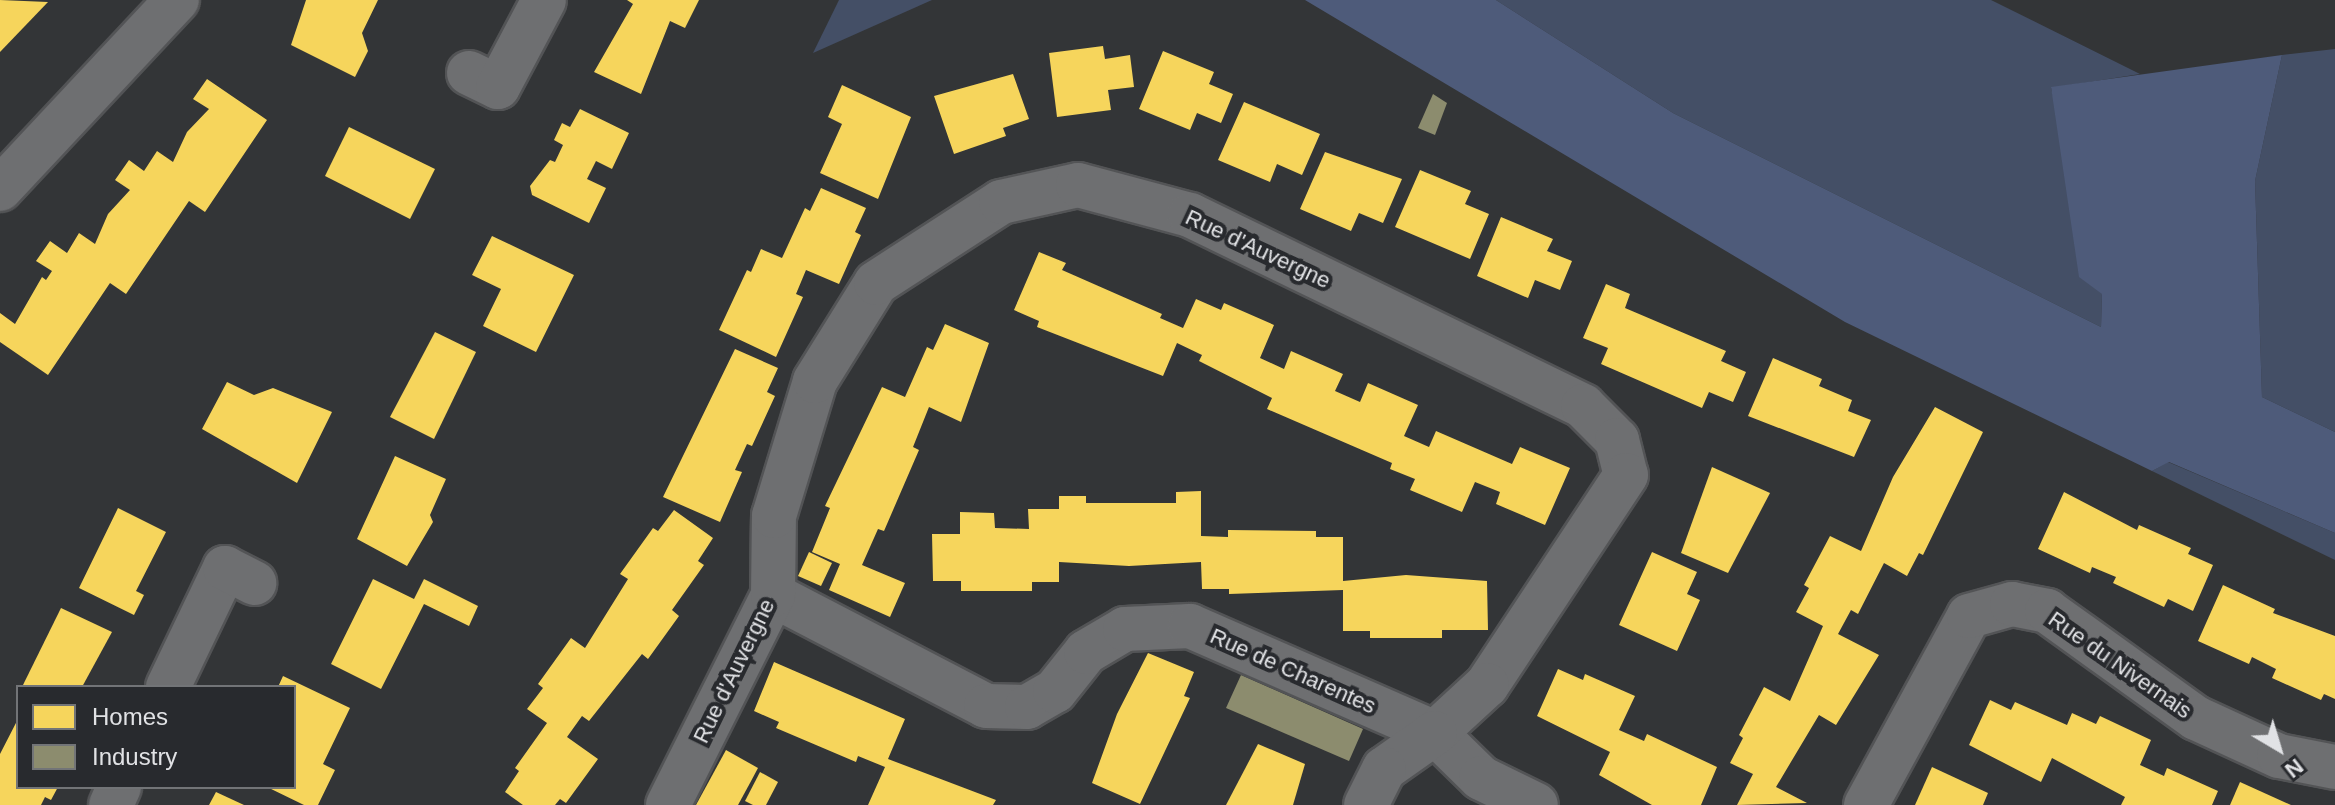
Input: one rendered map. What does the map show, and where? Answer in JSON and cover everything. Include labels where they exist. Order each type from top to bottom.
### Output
[{"type":"street","points":[[0,189],[177,0]]},
{"type":"street","points":[[469,73],[498,87],[544,0]]},
{"type":"street","name":"Rue d'Auvergne","points":[[668,805],[773,595],[774,516],[815,381],[876,283],[1001,202],[1078,185],[1190,215],[1583,406],[1617,440],[1626,475],[1487,685],[1435,733],[1384,769],[1366,805]]},
{"type":"street","points":[[169,685],[225,568],[254,583]]},
{"type":"street","name":"Rue de Charentes","points":[[773,595],[986,706],[1027,707],[1055,691],[1086,652],[1125,629],[1190,626],[1435,733]]},
{"type":"street","name":"Rue du Nivernais","points":[[1866,805],[1969,616],[2012,604],[2047,611],[2196,718],[2279,756],[2335,767]]},
{"type":"street","points":[[1435,733],[1481,778],[1536,805]]},
{"type":"shaded area","points":[[839,0],[932,0],[813,53]]},
{"type":"shaded area","points":[[1305,0],[1496,0],[1673,113],[2101,327],[2102,294],[2079,277],[2051,87],[2282,55],[2255,181],[2262,397],[2335,432],[2335,533],[2169,462],[2152,471],[1845,322]]},
{"type":"shaded area","points":[[1496,0],[1991,0],[2140,74],[2051,88],[2102,294],[2101,327],[1673,113]]},
{"type":"shaded area","points":[[2335,49],[2335,432],[2262,397],[2255,181],[2282,55]]},
{"type":"shaded area","points":[[2168,462],[2335,533],[2335,560],[2152,471]]},
{"type":"building: Homes","points":[[0,0],[48,2],[0,52]]},
{"type":"building: Homes","points":[[306,0],[378,0],[362,33],[368,51],[355,77],[291,45]]},
{"type":"building: Homes","points":[[627,0],[699,0],[685,28],[670,21],[641,94],[594,72],[633,4]]},
{"type":"building: Homes","points":[[1103,46],[1105,59],[1130,55],[1134,87],[1108,90],[1111,110],[1057,117],[1049,53]]},
{"type":"building: Homes","points":[[1163,51],[1214,72],[1209,84],[1233,94],[1221,123],[1197,113],[1190,130],[1139,109]]},
{"type":"building: Homes","points":[[1013,74],[1029,119],[1003,128],[1006,136],[954,154],[934,96]]},
{"type":"building: Homes","points":[[207,79],[267,120],[205,212],[189,201],[126,294],[110,283],[48,375],[0,342],[0,313],[15,324],[42,277],[46,280],[52,271],[36,261],[50,241],[67,253],[79,233],[95,244],[108,214],[130,190],[115,180],[129,160],[144,171],[157,151],[173,162],[187,132],[209,109],[193,99]]},
{"type":"building: Homes","points":[[842,85],[911,117],[878,199],[820,173],[842,124],[828,117]]},
{"type":"building: Homes","points":[[1244,102],[1320,134],[1302,175],[1277,164],[1270,182],[1218,160]]},
{"type":"building: Homes","points":[[580,109],[629,133],[612,169],[596,161],[587,179],[606,188],[589,223],[532,195],[530,186],[550,160],[555,162],[563,145],[554,140],[562,123],[570,127]]},
{"type":"building: Homes","points":[[349,127],[435,169],[410,219],[325,176]]},
{"type":"building: Homes","points":[[1325,152],[1402,179],[1383,223],[1359,213],[1351,231],[1300,209]]},
{"type":"building: Homes","points":[[1420,170],[1471,191],[1465,204],[1489,214],[1470,259],[1395,227]]},
{"type":"building: Homes","points":[[821,188],[866,208],[855,232],[861,235],[839,284],[806,270],[796,294],[803,297],[776,357],[719,330],[747,270],[751,272],[761,249],[782,258],[805,208],[810,211]]},
{"type":"building: Homes","points":[[1501,217],[1553,239],[1547,251],[1572,261],[1560,290],[1535,280],[1528,298],[1477,276]]},
{"type":"building: Homes","points":[[492,236],[574,275],[536,352],[483,326],[501,289],[472,275]]},
{"type":"building: Homes","points":[[1039,252],[1066,263],[1062,270],[1162,314],[1160,318],[1183,328],[1196,299],[1221,310],[1224,303],[1274,325],[1260,358],[1284,369],[1291,351],[1343,374],[1335,391],[1360,402],[1368,383],[1418,405],[1404,436],[1429,447],[1436,431],[1512,464],[1520,447],[1570,468],[1545,525],[1496,504],[1500,492],[1475,482],[1462,512],[1410,490],[1415,479],[1390,469],[1392,463],[1267,409],[1272,398],[1199,361],[1202,355],[1177,343],[1163,376],[1037,327],[1039,321],[1014,310]]},
{"type":"building: Homes","points":[[1606,284],[1630,294],[1625,308],[1726,351],[1721,361],[1746,372],[1733,402],[1709,392],[1702,408],[1601,364],[1608,348],[1583,338]]},
{"type":"building: Homes","points":[[945,324],[989,343],[961,422],[929,407],[913,447],[919,450],[884,531],[878,529],[862,565],[905,583],[890,617],[829,590],[840,564],[812,552],[830,508],[825,506],[882,387],[905,397],[927,347],[933,350]]},
{"type":"building: Homes","points":[[435,332],[476,352],[434,439],[390,417]]},
{"type":"building: Homes","points":[[735,349],[778,368],[767,392],[775,396],[752,446],[747,444],[735,470],[742,472],[720,522],[663,497]]},
{"type":"building: Homes","points":[[1773,358],[1822,379],[1819,386],[1852,400],[1848,411],[1871,420],[1854,457],[1748,416]]},
{"type":"building: Homes","points":[[227,382],[254,395],[273,388],[332,412],[297,483],[202,429]]},
{"type":"building: Homes","points":[[1935,407],[1983,432],[1923,555],[1919,553],[1907,576],[1884,563],[1858,614],[1851,610],[1838,634],[1879,655],[1836,725],[1819,715],[1776,787],[1807,803],[1737,805],[1753,774],[1730,763],[1743,738],[1739,735],[1764,687],[1790,701],[1823,626],[1796,612],[1809,588],[1804,585],[1830,536],[1861,551],[1893,477]]},
{"type":"building: Homes","points":[[395,456],[446,479],[430,515],[433,522],[407,566],[357,539]]},
{"type":"building: Homes","points":[[1712,467],[1770,493],[1728,573],[1681,553]]},
{"type":"building: Homes","points":[[1201,491],[1201,536],[1228,537],[1228,530],[1316,531],[1316,537],[1343,537],[1343,581],[1406,575],[1487,581],[1488,630],[1442,630],[1442,638],[1370,638],[1370,631],[1343,631],[1343,590],[1229,594],[1229,589],[1202,589],[1201,562],[1129,566],[1059,562],[1059,582],[1032,582],[1032,591],[961,591],[961,581],[933,581],[932,534],[960,534],[960,512],[994,513],[995,528],[1029,529],[1028,509],[1059,509],[1059,496],[1086,496],[1086,503],[1176,503],[1176,492]]},
{"type":"building: Homes","points":[[2064,492],[2137,530],[2139,525],[2191,548],[2188,554],[2213,565],[2193,611],[2168,599],[2164,607],[2113,583],[2116,577],[2092,567],[2090,573],[2038,549]]},
{"type":"building: Homes","points":[[118,508],[166,532],[136,591],[144,595],[134,615],[79,588]]},
{"type":"building: Homes","points":[[674,510],[713,538],[698,561],[704,565],[672,610],[679,616],[648,659],[642,654],[589,721],[582,716],[567,737],[598,759],[566,803],[560,799],[555,805],[523,805],[505,792],[519,771],[515,768],[547,723],[527,709],[543,688],[538,684],[571,638],[585,648],[628,579],[620,574],[653,528],[658,531]]},
{"type":"building: Homes","points":[[809,552],[832,563],[821,586],[798,576]]},
{"type":"building: Homes","points":[[1652,552],[1697,572],[1687,594],[1700,600],[1677,651],[1619,625]]},
{"type":"building: Homes","points":[[373,579],[414,599],[424,579],[478,606],[469,626],[424,604],[381,689],[331,664]]},
{"type":"building: Homes","points":[[2223,585],[2275,609],[2273,613],[2335,636],[2335,699],[2324,694],[2321,700],[2272,678],[2276,669],[2252,657],[2249,664],[2198,641]]},
{"type":"building: Homes","points":[[61,608],[112,632],[83,685],[23,685]]},
{"type":"building: Homes","points":[[1148,653],[1194,672],[1184,696],[1190,698],[1140,804],[1092,783],[1117,714]]},
{"type":"building: Homes","points":[[774,662],[905,719],[888,759],[996,800],[993,805],[868,805],[885,767],[858,756],[856,762],[776,728],[779,722],[754,711]]},
{"type":"building: Homes","points":[[1558,669],[1583,680],[1585,674],[1635,696],[1619,730],[1644,741],[1647,734],[1717,767],[1701,805],[1652,805],[1599,775],[1610,752],[1537,716]]},
{"type":"building: Homes","points":[[283,676],[350,708],[323,764],[335,770],[318,805],[304,805],[271,789],[296,789],[296,685],[279,685]]},
{"type":"building: Homes","points":[[1990,700],[2011,710],[2015,702],[2067,725],[2072,713],[2096,724],[2100,716],[2151,740],[2140,765],[2164,776],[2167,768],[2218,791],[2212,805],[2121,805],[2125,797],[2052,758],[2041,782],[1969,745]]},
{"type":"building: Homes","points":[[16,723],[16,789],[57,789],[51,800],[45,797],[41,805],[0,805],[0,754]]},
{"type":"building: Homes","points":[[1258,744],[1305,764],[1293,805],[1226,805]]},
{"type":"building: Homes","points":[[726,750],[758,768],[738,805],[696,805]]},
{"type":"building: Homes","points":[[1932,767],[1988,793],[1983,805],[1915,805]]},
{"type":"building: Homes","points":[[760,772],[778,782],[766,805],[753,805],[745,801]]},
{"type":"building: Homes","points":[[2240,782],[2291,805],[2230,805]]},
{"type":"building: Homes","points":[[216,792],[244,805],[209,805]]},
{"type":"building: Industry","points":[[1433,94],[1447,103],[1435,135],[1418,128]]},
{"type":"building: Industry","points":[[1241,675],[1363,729],[1349,761],[1226,708]]}]
